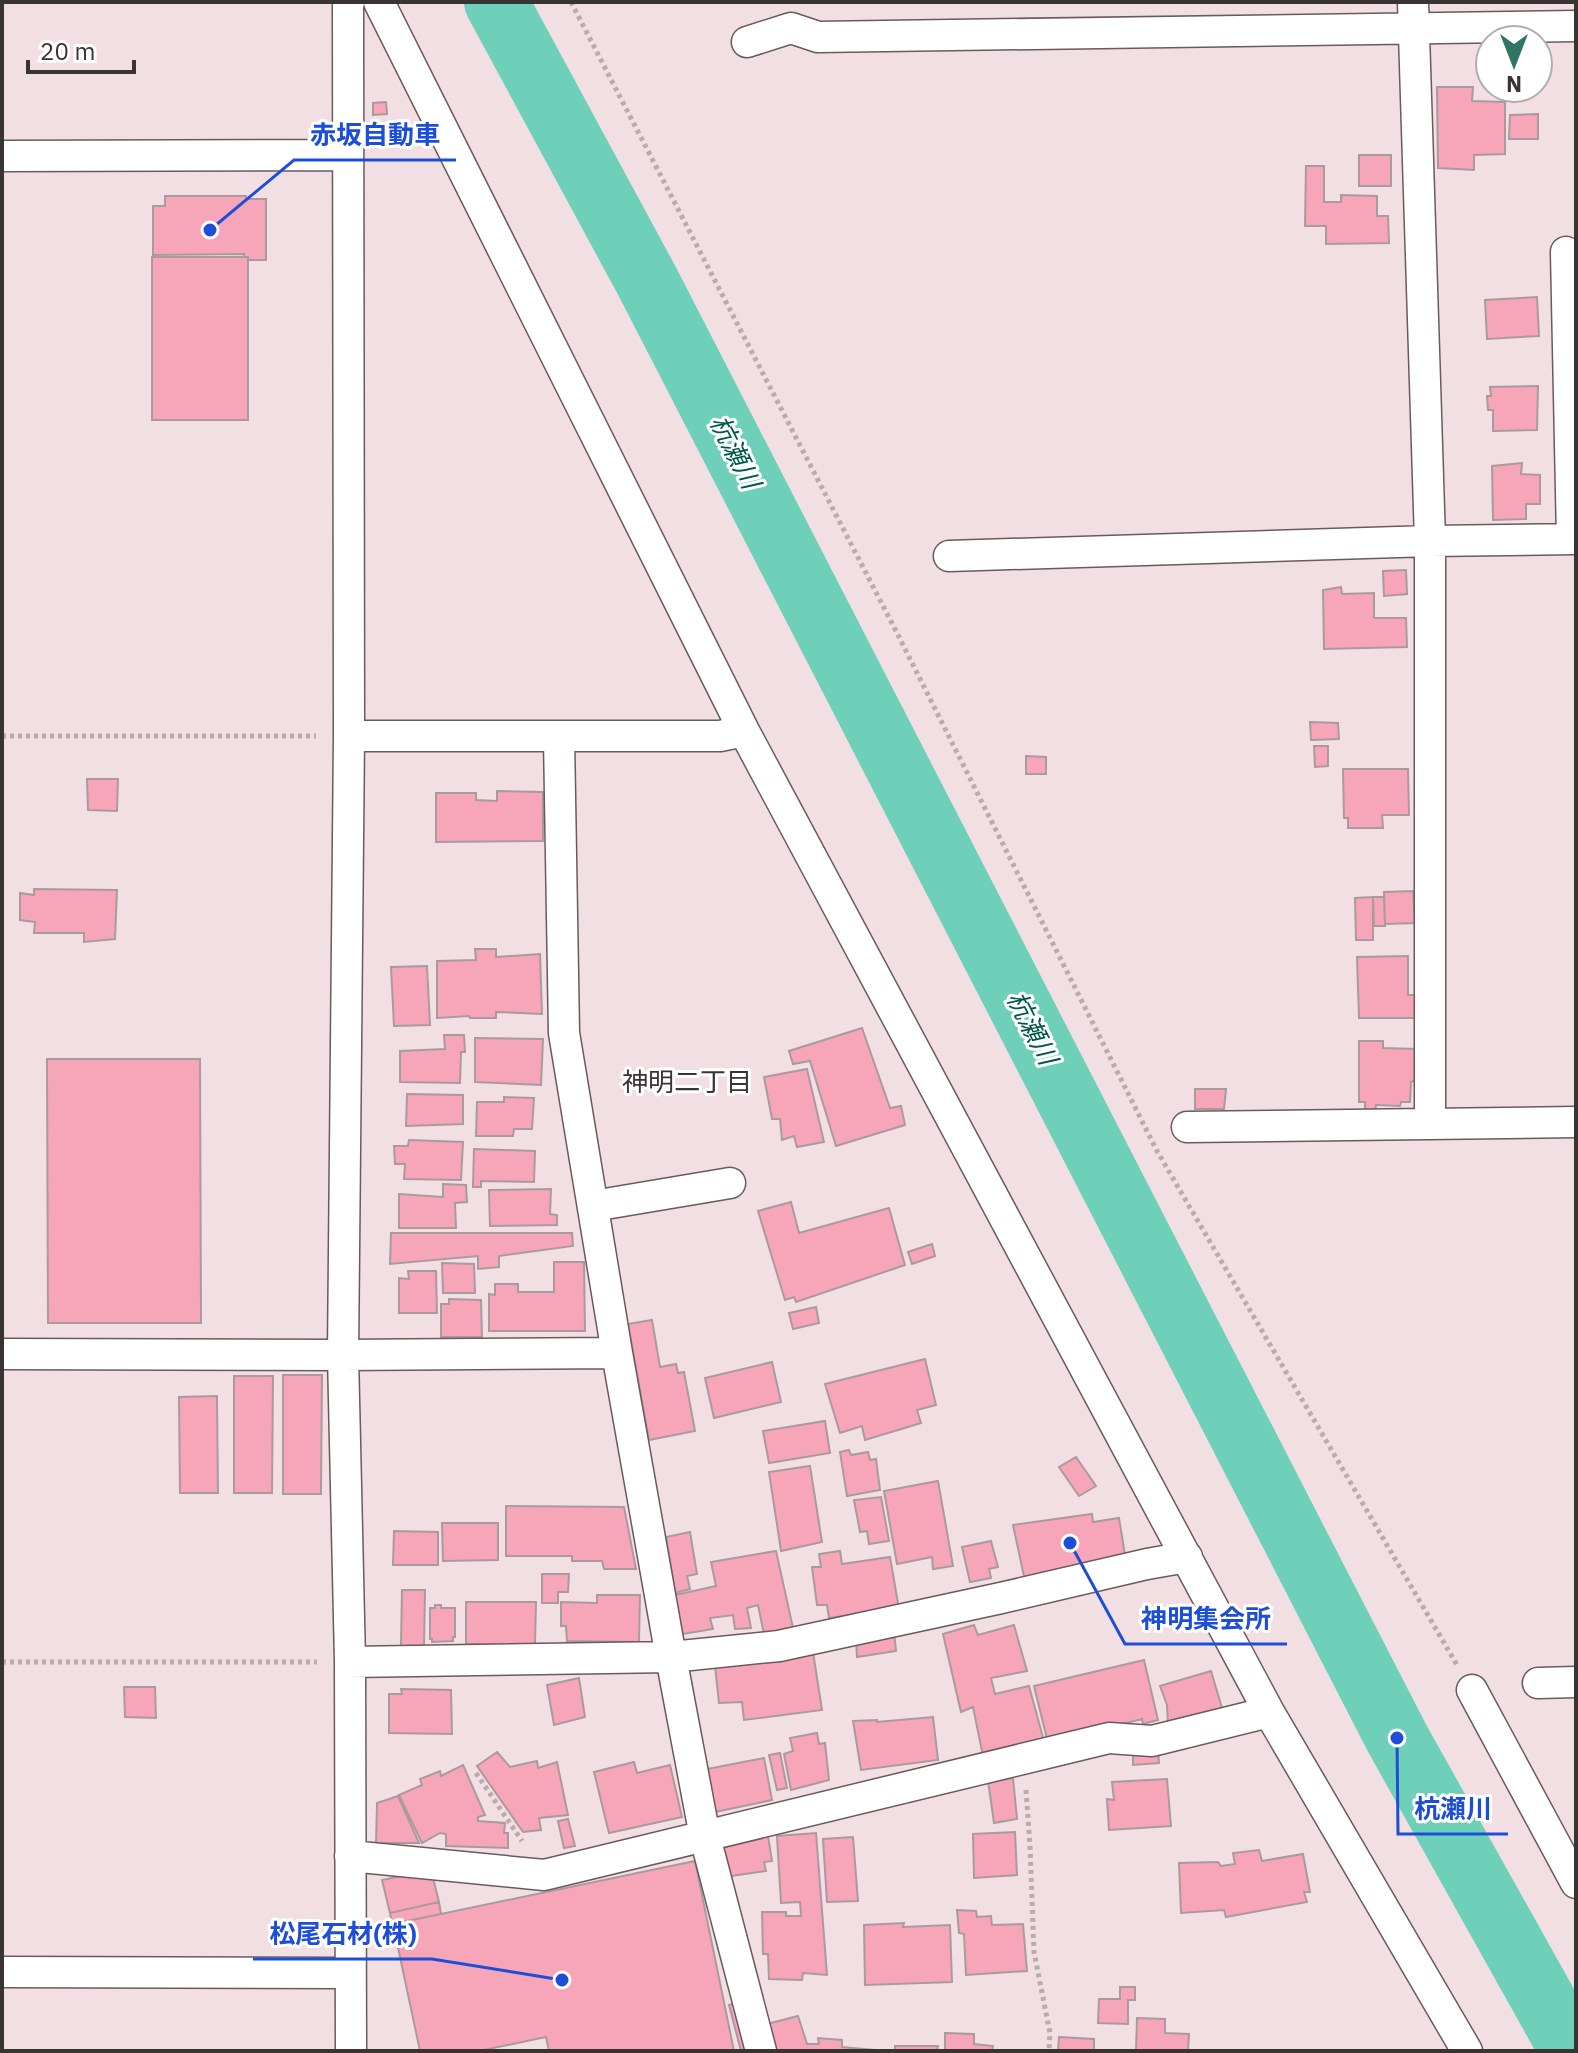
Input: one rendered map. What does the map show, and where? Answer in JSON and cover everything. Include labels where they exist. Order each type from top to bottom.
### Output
[{"type":"street","points":[[349,2],[349,736],[343,1355],[350,1662],[351,2051]]},
{"type":"street","points":[[379,2],[744,731],[1269,1712],[1467,2051]]},
{"type":"street","points":[[747,42],[788,15],[818,37],[1413,15],[1576,26]]},
{"type":"street","points":[[1413,15],[1430,541],[1430,1124]]},
{"type":"street","points":[[2,156],[347,155]]},
{"type":"street","points":[[949,556],[1574,539],[1566,252]]},
{"type":"street","points":[[349,736],[720,736],[744,731]]},
{"type":"street","points":[[559,737],[564,1033],[617,1353],[705,1837],[761,2051]]},
{"type":"street","points":[[1187,1127],[1576,1122]]},
{"type":"street","points":[[593,1206],[730,1183]]},
{"type":"street","points":[[2,1354],[617,1353]]},
{"type":"street","points":[[350,1662],[671,1657],[779,1646],[1187,1557]]},
{"type":"street","points":[[1538,1683],[1576,1682]]},
{"type":"street","points":[[1472,1690],[1576,1883]]},
{"type":"street","points":[[350,1856],[544,1875],[1109,1738],[1152,1741],[1269,1712]]},
{"type":"street","points":[[2,1972],[350,1973]]},
{"type":"path","points":[[571,2],[904,647],[1157,1151],[1472,1690]]},
{"type":"path","points":[[2,736],[349,736]]},
{"type":"path","points":[[2,1662],[350,1662]]},
{"type":"path","points":[[1023,1759],[1034,1952],[1050,2033],[1049,2051]]},
{"type":"path","points":[[476,1773],[544,1875]]},
{"type":"building","points":[[1437,87],[1473,87],[1474,104],[1505,104],[1505,154],[1474,155],[1474,170],[1438,168]]},
{"type":"building","points":[[386,102],[387,114],[373,115],[373,103]]},
{"type":"building","points":[[1538,114],[1538,139],[1509,139],[1510,115]]},
{"type":"building","points":[[1359,155],[1391,155],[1391,186],[1359,186]]},
{"type":"building","points":[[1306,166],[1324,166],[1324,202],[1341,202],[1341,195],[1377,196],[1377,216],[1388,216],[1389,243],[1326,244],[1326,226],[1305,226]]},
{"type":"building","points":[[165,196],[246,196],[246,199],[266,199],[266,260],[248,260],[244,254],[153,255],[153,206],[165,206]]},
{"type":"building","points":[[152,257],[248,257],[248,420],[152,420]]},
{"type":"building","points":[[1537,297],[1539,336],[1487,339],[1485,300]]},
{"type":"building","points":[[1538,386],[1537,430],[1493,431],[1493,410],[1488,410],[1487,396],[1491,396],[1490,387]]},
{"type":"building","points":[[1522,463],[1521,474],[1540,475],[1540,504],[1526,504],[1526,519],[1493,520],[1492,466]]},
{"type":"building","points":[[1406,570],[1407,594],[1384,596],[1383,571]]},
{"type":"building","points":[[1341,587],[1342,594],[1374,593],[1374,618],[1406,618],[1407,647],[1324,649],[1323,590]]},
{"type":"building","points":[[1310,722],[1338,723],[1339,739],[1311,740]]},
{"type":"building","points":[[1314,746],[1328,746],[1328,766],[1315,767]]},
{"type":"building","points":[[1026,756],[1046,757],[1046,774],[1026,774]]},
{"type":"building","points":[[1343,769],[1408,769],[1409,815],[1382,815],[1383,828],[1348,828],[1348,818],[1344,818]]},
{"type":"building","points":[[87,779],[118,779],[117,811],[88,810]]},
{"type":"building","points":[[497,791],[543,792],[543,841],[436,842],[436,793],[476,793],[476,800],[497,801]]},
{"type":"building","points":[[34,889],[117,890],[115,939],[84,942],[84,933],[34,933],[35,922],[20,920],[20,893],[34,895]]},
{"type":"building","points":[[1413,891],[1415,923],[1385,924],[1384,892]]},
{"type":"building","points":[[1373,897],[1373,940],[1356,940],[1355,898]]},
{"type":"building","points":[[1373,897],[1384,897],[1385,926],[1374,926]]},
{"type":"building","points":[[475,949],[496,949],[496,957],[540,954],[542,1014],[496,1012],[496,1018],[437,1018],[437,961],[476,960]]},
{"type":"building","points":[[1408,956],[1408,995],[1415,995],[1415,1018],[1359,1018],[1357,957]]},
{"type":"building","points":[[427,966],[430,1025],[394,1026],[391,967]]},
{"type":"building","points":[[862,1028],[890,1108],[901,1106],[905,1125],[836,1146],[810,1061],[793,1064],[789,1051]]},
{"type":"building","points":[[444,1035],[464,1035],[465,1052],[461,1052],[460,1083],[400,1082],[400,1051],[445,1049]]},
{"type":"building","points":[[475,1038],[543,1039],[541,1085],[475,1082]]},
{"type":"building","points":[[1359,1041],[1383,1041],[1383,1048],[1417,1049],[1416,1080],[1411,1082],[1410,1102],[1401,1102],[1400,1106],[1376,1105],[1375,1111],[1365,1110],[1365,1102],[1359,1102]]},
{"type":"building","points":[[47,1059],[200,1059],[201,1323],[48,1323]]},
{"type":"building","points":[[807,1069],[824,1142],[797,1147],[794,1136],[782,1140],[780,1119],[772,1119],[764,1077]]},
{"type":"building","points":[[1195,1089],[1226,1089],[1224,1109],[1195,1109]]},
{"type":"building","points":[[407,1094],[463,1095],[463,1124],[406,1126]]},
{"type":"building","points":[[504,1097],[534,1098],[532,1129],[514,1129],[513,1136],[476,1136],[477,1102],[504,1102]]},
{"type":"building","points":[[409,1140],[463,1142],[461,1180],[404,1179],[405,1164],[395,1164],[394,1146],[408,1146]]},
{"type":"building","points":[[474,1149],[535,1151],[534,1182],[481,1181],[481,1187],[473,1187]]},
{"type":"building","points":[[443,1184],[466,1185],[467,1202],[455,1203],[456,1228],[399,1228],[399,1194],[443,1197]]},
{"type":"building","points":[[551,1189],[550,1214],[557,1215],[557,1225],[490,1226],[489,1190]]},
{"type":"building","points":[[791,1202],[799,1233],[889,1208],[905,1265],[796,1302],[794,1297],[785,1300],[758,1211]]},
{"type":"building","points":[[391,1233],[572,1233],[573,1246],[499,1256],[499,1267],[478,1269],[478,1256],[390,1264]]},
{"type":"building","points":[[932,1244],[935,1256],[912,1264],[908,1252]]},
{"type":"building","points":[[554,1262],[584,1262],[585,1331],[489,1331],[489,1294],[495,1295],[495,1284],[518,1284],[518,1292],[554,1292]]},
{"type":"building","points":[[442,1263],[474,1264],[475,1293],[443,1293]]},
{"type":"building","points":[[408,1271],[436,1271],[437,1313],[399,1313],[399,1278],[409,1279]]},
{"type":"building","points":[[449,1299],[481,1300],[482,1337],[441,1337],[441,1304],[449,1304]]},
{"type":"building","points":[[816,1307],[819,1323],[793,1329],[789,1313]]},
{"type":"building","points":[[652,1320],[660,1367],[676,1364],[678,1373],[684,1372],[695,1431],[649,1440],[628,1324]]},
{"type":"building","points":[[925,1359],[936,1405],[917,1410],[921,1423],[865,1440],[862,1426],[840,1433],[825,1384]]},
{"type":"building","points":[[772,1362],[781,1402],[714,1418],[705,1378]]},
{"type":"building","points":[[283,1375],[322,1375],[321,1494],[283,1494]]},
{"type":"building","points":[[234,1376],[273,1376],[272,1493],[234,1493]]},
{"type":"building","points":[[217,1396],[218,1493],[180,1493],[179,1397]]},
{"type":"building","points":[[825,1421],[830,1453],[769,1463],[763,1431]]},
{"type":"building","points":[[849,1450],[851,1455],[868,1452],[870,1460],[876,1459],[880,1490],[847,1496],[840,1452]]},
{"type":"building","points":[[1076,1457],[1096,1486],[1079,1496],[1059,1467]]},
{"type":"building","points":[[810,1466],[822,1542],[781,1551],[769,1472]]},
{"type":"building","points":[[938,1481],[953,1566],[933,1569],[932,1557],[897,1564],[884,1491]]},
{"type":"building","points":[[881,1497],[889,1541],[869,1544],[867,1531],[860,1532],[854,1500]]},
{"type":"building","points":[[506,1506],[624,1507],[636,1569],[604,1569],[602,1561],[572,1561],[572,1556],[506,1556]]},
{"type":"building","points":[[1092,1514],[1093,1522],[1119,1518],[1126,1561],[1025,1581],[1013,1525]]},
{"type":"building","points":[[442,1523],[498,1523],[498,1560],[443,1561]]},
{"type":"building","points":[[394,1531],[438,1532],[438,1565],[393,1565]]},
{"type":"building","points":[[690,1532],[697,1574],[687,1576],[690,1589],[675,1593],[666,1537]]},
{"type":"building","points":[[991,1541],[998,1567],[989,1569],[991,1578],[970,1582],[962,1547]]},
{"type":"building","points":[[776,1551],[793,1628],[764,1634],[758,1605],[747,1608],[751,1628],[735,1629],[733,1615],[710,1618],[713,1629],[682,1634],[675,1595],[716,1586],[711,1562]]},
{"type":"building","points":[[840,1551],[842,1564],[890,1557],[899,1609],[829,1618],[827,1605],[817,1605],[812,1567],[821,1567],[819,1554]]},
{"type":"building","points":[[542,1574],[569,1574],[568,1592],[558,1592],[558,1603],[542,1603]]},
{"type":"building","points":[[402,1590],[425,1590],[424,1646],[401,1646]]},
{"type":"building","points":[[597,1595],[640,1595],[639,1642],[567,1641],[566,1626],[561,1626],[561,1602],[597,1603]]},
{"type":"building","points":[[466,1602],[536,1602],[535,1645],[466,1644]]},
{"type":"building","points":[[435,1605],[455,1608],[453,1641],[432,1642],[430,1639],[430,1608],[435,1608]]},
{"type":"building","points":[[974,1625],[978,1635],[1014,1625],[1027,1671],[991,1678],[995,1694],[1029,1686],[1045,1745],[984,1761],[973,1707],[961,1712],[943,1634]]},
{"type":"building","points":[[894,1632],[896,1651],[857,1657],[856,1638]]},
{"type":"building","points":[[813,1652],[822,1710],[744,1720],[742,1702],[719,1703],[715,1666]]},
{"type":"building","points":[[1144,1660],[1158,1720],[1143,1724],[1142,1719],[1048,1743],[1034,1686]]},
{"type":"building","points":[[1211,1671],[1222,1708],[1168,1725],[1167,1705],[1160,1686]]},
{"type":"building","points":[[579,1678],[585,1717],[554,1725],[547,1685]]},
{"type":"building","points":[[124,1687],[155,1687],[156,1718],[125,1717]]},
{"type":"building","points":[[401,1689],[451,1690],[452,1734],[389,1733],[389,1694],[402,1694]]},
{"type":"building","points":[[933,1717],[938,1760],[861,1770],[853,1721]]},
{"type":"building","points":[[817,1733],[819,1744],[825,1743],[829,1780],[791,1790],[784,1754],[793,1751],[790,1738]]},
{"type":"building","points":[[1133,1749],[1158,1749],[1159,1763],[1133,1765]]},
{"type":"building","points":[[497,1752],[510,1767],[537,1761],[538,1768],[557,1762],[568,1815],[539,1818],[541,1830],[523,1832],[477,1766]]},
{"type":"building","points":[[780,1753],[787,1788],[777,1790],[769,1755]]},
{"type":"building","points":[[764,1758],[772,1800],[715,1812],[707,1769]]},
{"type":"building","points":[[634,1762],[637,1773],[670,1765],[682,1817],[609,1833],[594,1772]]},
{"type":"building","points":[[463,1765],[485,1815],[478,1817],[478,1821],[505,1823],[508,1848],[446,1846],[446,1834],[440,1833],[422,1843],[399,1795],[422,1785],[420,1779],[440,1771],[441,1776]]},
{"type":"building","points":[[1013,1778],[1017,1819],[994,1823],[988,1781]]},
{"type":"building","points":[[1167,1779],[1171,1826],[1109,1830],[1107,1799],[1114,1800],[1112,1782]]},
{"type":"building","points":[[398,1796],[419,1843],[376,1843],[377,1803]]},
{"type":"building","points":[[568,1819],[575,1846],[564,1848],[558,1821]]},
{"type":"building","points":[[767,1830],[772,1861],[764,1862],[766,1871],[724,1877],[718,1838]]},
{"type":"building","points":[[1015,1832],[1017,1875],[974,1878],[973,1834]]},
{"type":"building","points":[[816,1833],[827,1975],[803,1973],[802,1980],[769,1979],[768,1954],[763,1954],[762,1912],[786,1912],[786,1916],[801,1916],[800,1902],[781,1903],[777,1836]]},
{"type":"building","points":[[853,1837],[858,1901],[827,1902],[823,1839]]},
{"type":"building","points":[[1259,1850],[1262,1861],[1303,1854],[1310,1892],[1304,1892],[1307,1902],[1226,1917],[1224,1910],[1181,1913],[1179,1863],[1235,1864],[1233,1853]]},
{"type":"building","points":[[695,1861],[734,2051],[549,2051],[546,2037],[479,2051],[420,2051],[393,1924]]},
{"type":"building","points":[[431,1870],[439,1902],[390,1913],[382,1880]]},
{"type":"building","points":[[439,1902],[441,1914],[392,1924],[390,1913]]},
{"type":"building","points":[[957,1910],[976,1911],[977,1917],[991,1916],[992,1925],[1023,1924],[1027,1971],[966,1975],[964,1934],[959,1933]]},
{"type":"building","points":[[904,1923],[903,1927],[950,1925],[952,1982],[865,1985],[864,1925]]},
{"type":"building","points":[[1120,1987],[1135,1987],[1135,2000],[1128,2000],[1128,2024],[1098,2023],[1099,1999],[1120,1999]]},
{"type":"building","points":[[737,2003],[750,2051],[741,2051],[729,2005]]},
{"type":"building","points":[[798,2016],[807,2044],[819,2044],[818,2038],[842,2040],[842,2047],[886,2051],[776,2051],[767,2024]]},
{"type":"building","points":[[1137,2018],[1165,2019],[1165,2033],[1189,2034],[1188,2051],[1136,2051]]},
{"type":"building","points":[[945,2033],[974,2034],[974,2044],[993,2046],[992,2050],[1012,2051],[945,2051]]},
{"type":"building","points":[[1059,2037],[1094,2039],[1094,2051],[1058,2051]]},
{"type":"building","points":[[895,2046],[938,2046],[937,2051],[895,2051]]},
{"type":"waterway","name":"杭瀬川","points":[[496,2],[647,281],[1397,1738],[1572,2051]]},
{"type":"place","name":"赤坂自動車","points":[[210,230]]},
{"type":"place","name":"神明集会所","points":[[1070,1543]]},
{"type":"place","name":"杭瀬川","points":[[1397,1738]]},
{"type":"place","name":"松尾石材(株)","points":[[562,1980]]},
{"type":"district","name":"神明二丁目","points":[[687,1082]]}]
